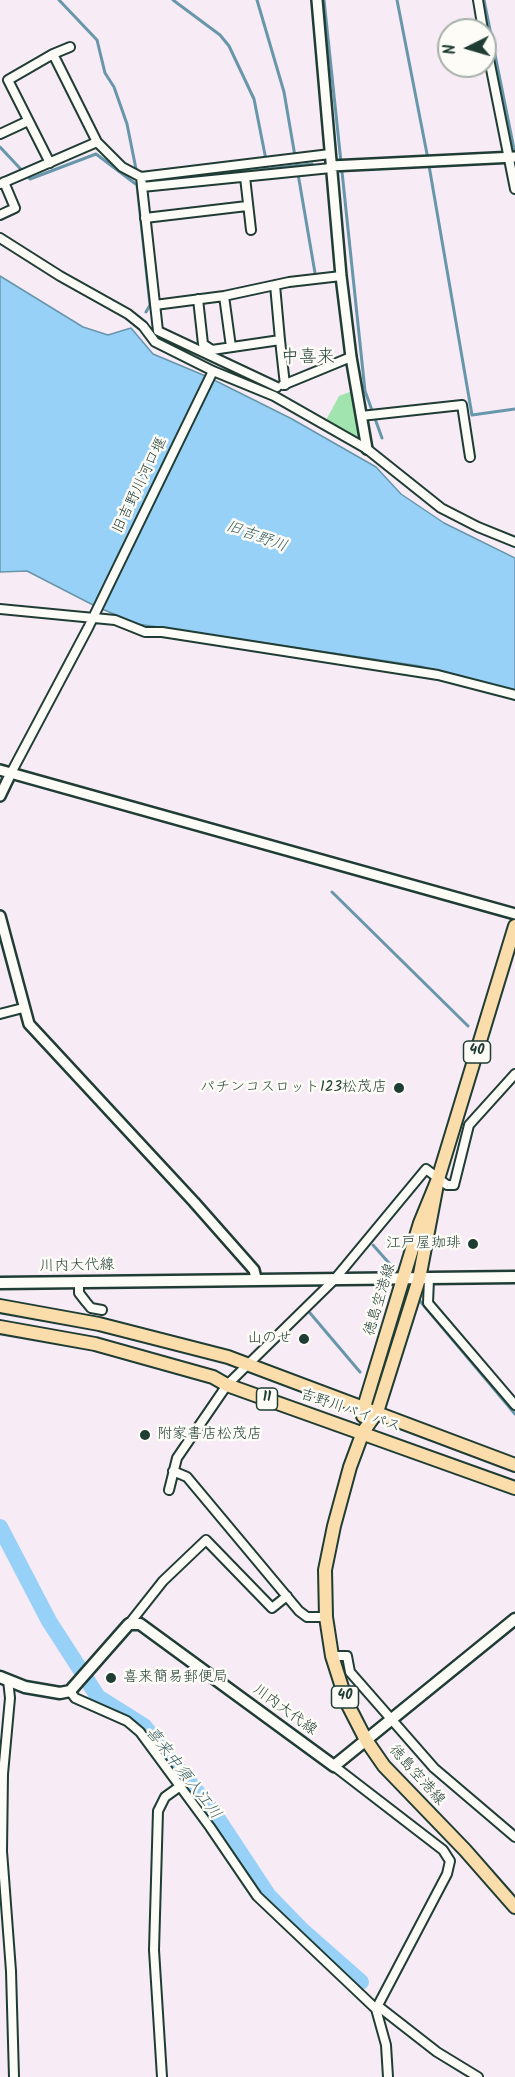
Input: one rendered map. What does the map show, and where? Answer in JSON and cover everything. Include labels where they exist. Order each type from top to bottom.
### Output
[{"type":"main road","name":"徳島空港線","points":[[515,926],[438,1179],[420,1223],[364,1407],[363,1432],[334,1526],[325,1570],[326,1617],[332,1656],[347,1703],[366,1740],[384,1766],[489,1875],[515,1908]]},
{"type":"main road","name":"徳島空港線","points":[[363,1432],[377,1412],[424,1279],[438,1179]]},
{"type":"main road","name":"川内大代線","points":[[0,1283],[256,1278],[334,1280],[515,1277]]},
{"type":"main road","name":"吉野川バイパス","points":[[0,1306],[99,1324],[250,1364],[515,1465]]},
{"type":"main road","name":"吉野川バイパス","points":[[0,1327],[95,1344],[213,1377],[227,1385],[515,1488]]},
{"type":"main road","points":[[334,1766],[515,1619]]},
{"type":"main road","name":"川内大代線","points":[[129,1624],[140,1624],[334,1766]]},
{"type":"main road","points":[[3,1677],[25,1687],[60,1693],[70,1691],[129,1624]]},
{"type":"street","points":[[317,0],[341,276],[351,357],[367,449]]},
{"type":"street","points":[[478,0],[481,18]]},
{"type":"street","points":[[0,84],[70,46]]},
{"type":"street","points":[[53,54],[97,142],[122,167],[141,177],[330,154]]},
{"type":"street","points":[[494,78],[511,158],[515,189]]},
{"type":"street","points":[[8,80],[50,163]]},
{"type":"street","points":[[0,134],[28,121]]},
{"type":"street","points":[[0,215],[15,208],[2,183],[97,142]]},
{"type":"street","points":[[142,187],[331,167],[511,158]]},
{"type":"street","points":[[141,177],[158,331],[281,386]]},
{"type":"street","points":[[245,177],[251,230]]},
{"type":"street","points":[[145,218],[247,206]]},
{"type":"street","points":[[0,238],[128,315],[143,326],[154,342],[212,371],[274,396],[367,449],[441,508],[478,527],[515,542]]},
{"type":"street","points":[[155,305],[341,276]]},
{"type":"street","points":[[274,285],[280,340],[281,386]]},
{"type":"street","points":[[224,296],[231,347]]},
{"type":"street","points":[[198,299],[203,344],[212,350],[280,340]]},
{"type":"street","points":[[274,396],[281,386],[351,357]]},
{"type":"street","name":"旧吉野川河口堰","points":[[11,773],[93,614],[212,371]]},
{"type":"street","points":[[361,416],[462,405],[470,458]]},
{"type":"street","points":[[0,609],[35,614],[93,614],[145,632],[172,633],[438,675],[515,695]]},
{"type":"street","points":[[0,771],[515,914]]},
{"type":"street","points":[[0,796],[11,773]]},
{"type":"street","points":[[0,916],[29,1024],[254,1270],[256,1278]]},
{"type":"street","points":[[0,1014],[23,1008]]},
{"type":"street","points":[[169,1490],[177,1458],[227,1385],[334,1280],[426,1168],[447,1185],[454,1185],[469,1125],[515,1074]]},
{"type":"street","points":[[424,1279],[428,1303],[515,1405]]},
{"type":"street","points":[[79,1282],[79,1293],[86,1302],[92,1308],[102,1310]]},
{"type":"street","points":[[173,1471],[187,1477],[307,1617],[326,1617]]},
{"type":"street","points":[[129,1624],[163,1581],[206,1540],[272,1608],[287,1596]]},
{"type":"street","points":[[332,1656],[347,1656],[350,1672],[434,1768],[515,1837]]},
{"type":"street","points":[[3,1677],[10,1698],[3,1774],[2,1851],[11,1971],[14,2077]]},
{"type":"street","points":[[70,1691],[75,1698],[127,1721],[140,1732],[257,1896],[377,2007],[437,2052],[478,2077]]},
{"type":"street","points":[[334,1766],[443,1850],[450,1861],[447,1874],[377,2007],[386,2045],[388,2077]]},
{"type":"street","points":[[162,2077],[154,1950],[158,1811],[165,1797],[179,1787]]},
{"type":"green space","points":[[352,391],[361,438],[359,440],[325,422],[339,396]]},
{"type":"water","name":"旧吉野川","points":[[0,276],[83,327],[108,335],[131,328],[153,354],[208,377],[292,419],[376,467],[401,494],[444,523],[515,558],[515,691],[420,666],[138,624],[97,607],[27,571],[0,572]]},
{"type":"waterway","points":[[59,0],[97,40],[105,73],[114,87],[127,124],[137,174]]},
{"type":"waterway","points":[[173,0],[220,35],[229,46],[254,99],[268,170]]},
{"type":"waterway","points":[[257,0],[284,92],[315,273]]},
{"type":"waterway","points":[[324,0],[365,391],[382,438]]},
{"type":"waterway","points":[[397,0],[427,154],[472,415],[515,409]]},
{"type":"waterway","points":[[484,0],[515,154]]},
{"type":"waterway","points":[[0,147],[30,179],[96,154],[137,185],[150,305],[146,312]]},
{"type":"waterway","points":[[154,182],[312,164]]},
{"type":"waterway","points":[[332,892],[468,1026]]},
{"type":"waterway","points":[[373,1245],[396,1271]]},
{"type":"waterway","points":[[420,1301],[515,1414]]},
{"type":"waterway","points":[[310,1313],[360,1372]]},
{"type":"waterway","name":"喜来中須入江川","points":[[0,1527],[49,1621],[98,1697],[144,1726],[214,1813],[268,1895],[302,1930],[361,1982]]},
{"type":"place","name":"パチンコスロット123松茂店","points":[[399,1088]]},
{"type":"place","name":"江戸屋珈琲","points":[[473,1244]]},
{"type":"place","name":"山のせ","points":[[304,1339]]},
{"type":"place","name":"附家書店松茂店","points":[[145,1435]]},
{"type":"place","name":"喜来簡易郵便局","points":[[111,1678]]},
{"type":"district","name":"中喜来","points":[[308,359]]}]
